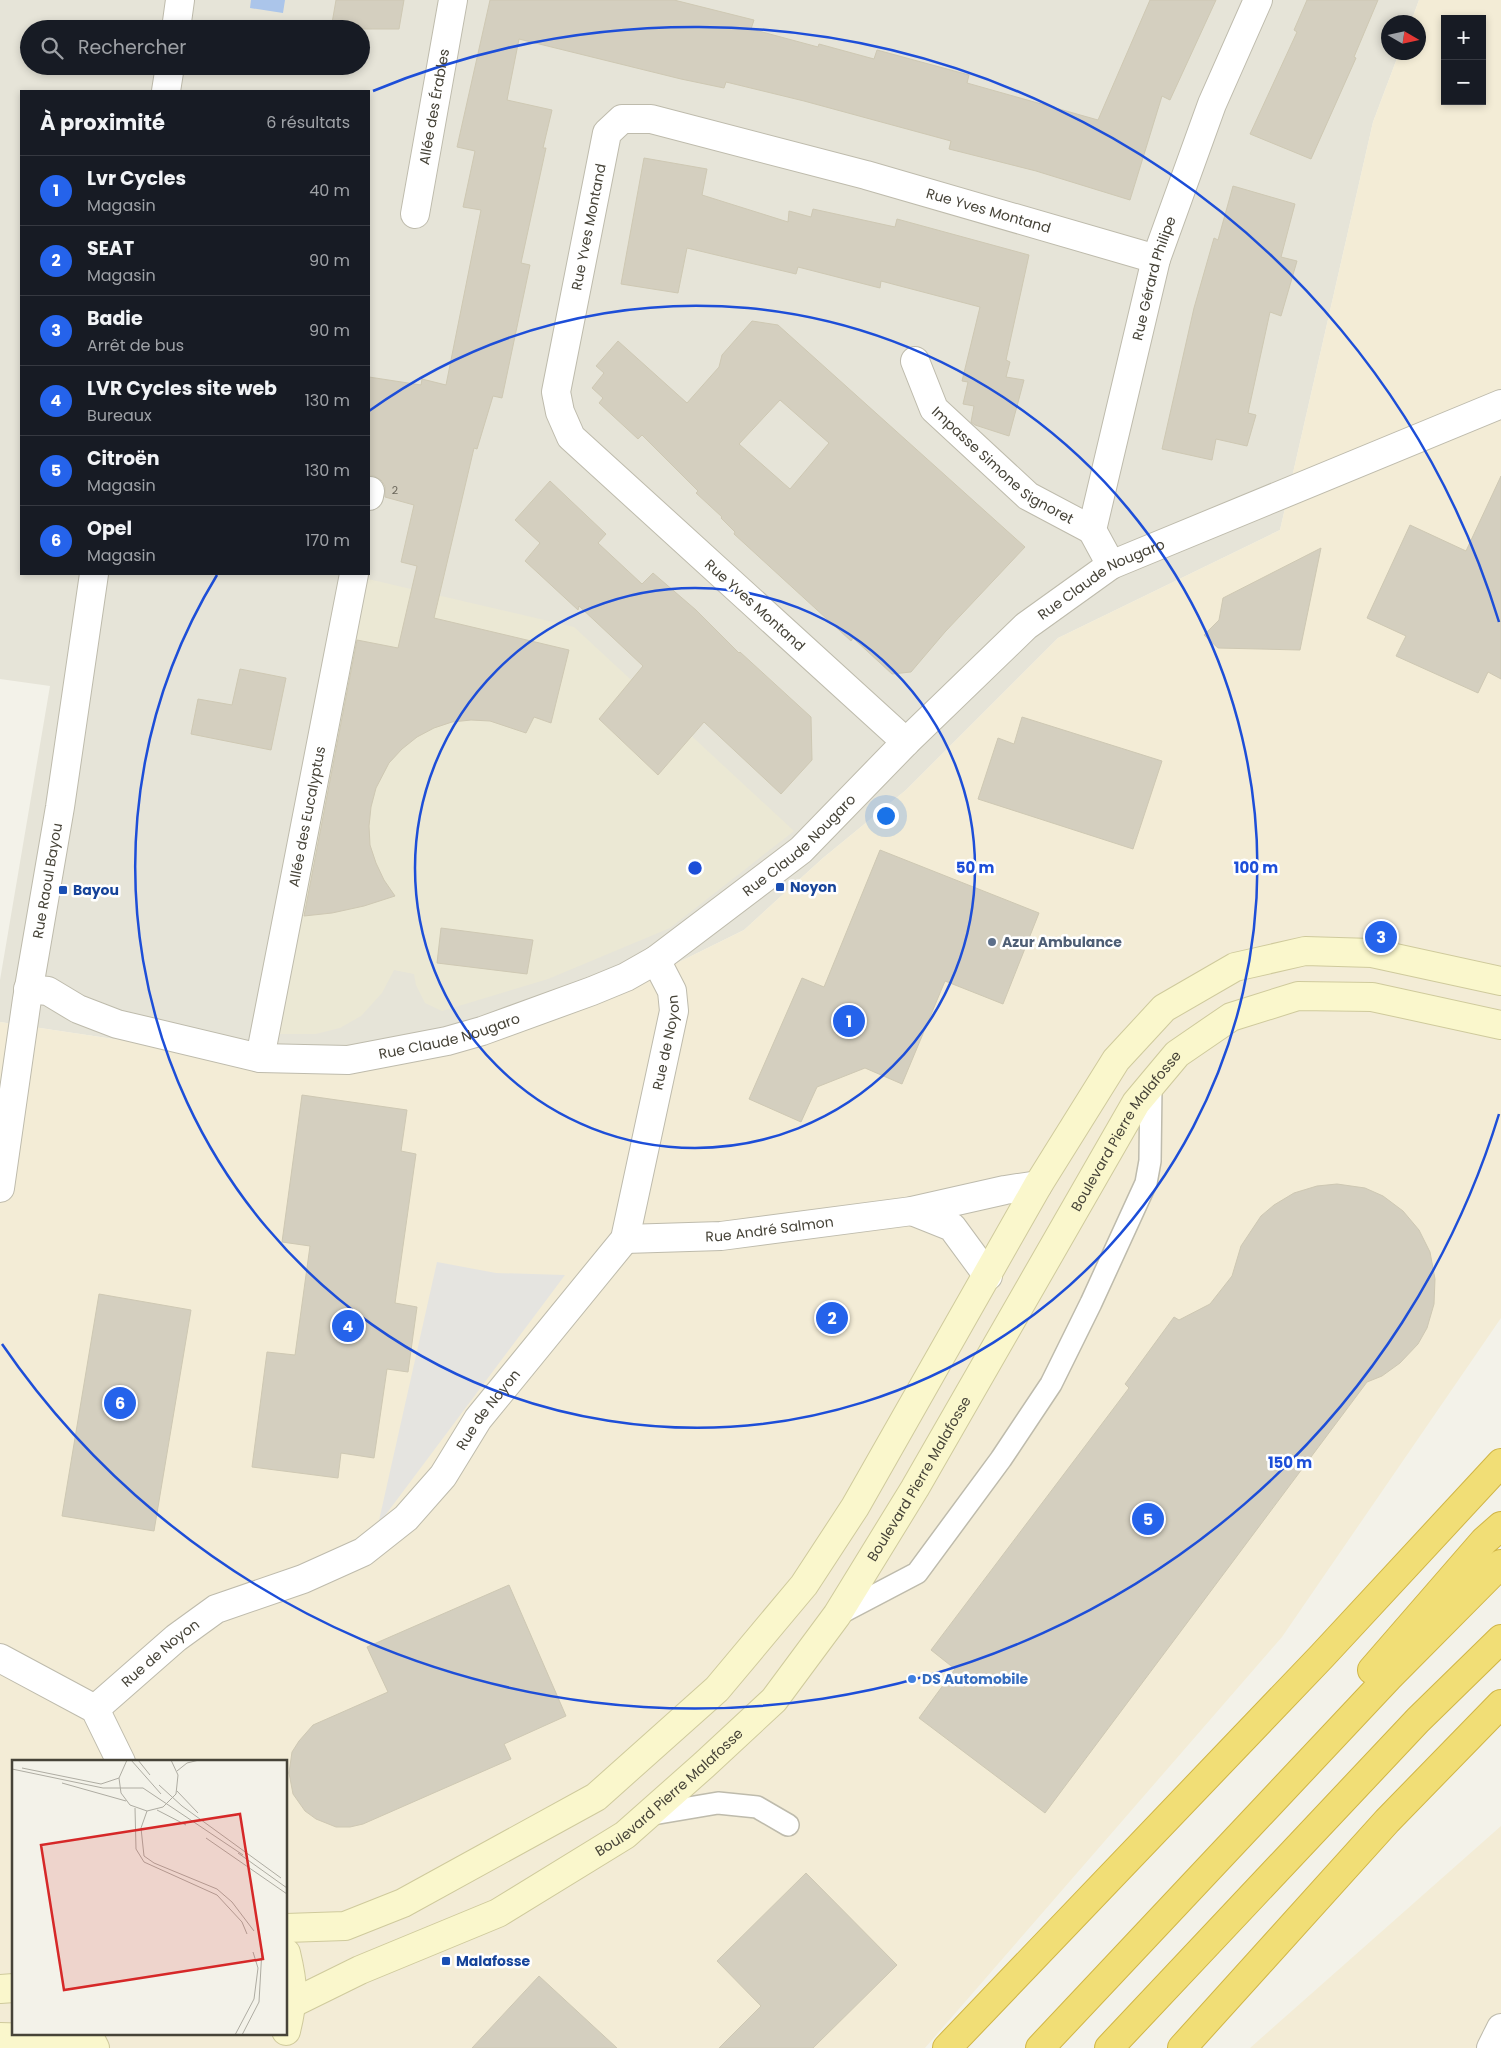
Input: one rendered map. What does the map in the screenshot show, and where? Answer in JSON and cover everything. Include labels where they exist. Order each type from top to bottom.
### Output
[{"type":"highway","points":[[947,2048],[1322,1656],[1501,1463]]},
{"type":"highway","points":[[1076,2012],[1484,1541],[1501,1526]]},
{"type":"highway","points":[[1040,2048],[1389,1678],[1501,1564]]},
{"type":"highway","points":[[1109,2048],[1418,1720],[1501,1639]]},
{"type":"highway","points":[[1182,2048],[1387,1821],[1501,1704]]},
{"type":"street","points":[[177,20],[180,0]]},
{"type":"street","name":"Allée des Érables","points":[[415,214],[453,0]]},
{"type":"street","name":"Rue Gérard Philipe","points":[[1092,530],[1156,259],[1212,104],[1258,0]]},
{"type":"street","points":[[166,90],[169,75]]},
{"type":"street","name":"Rue Yves Montand","points":[[906,742],[571,437],[560,412],[556,392],[608,133],[622,119],[651,119],[866,174],[1156,259]]},
{"type":"street","name":"Impasse Simone Signoret","points":[[914,361],[934,409],[1028,496],[1092,530]]},
{"type":"street","name":"Rue Claude Nougaro","points":[[28,989],[48,991],[78,1009],[117,1024],[260,1058],[348,1060],[447,1041],[482,1031],[592,991],[626,977],[656,960],[801,850],[906,742],[1026,626],[1111,565],[1501,404]]},
{"type":"street","points":[[1092,530],[1111,565]]},
{"type":"street","name":"Rue Raoul Bayou","points":[[0,1188],[28,989],[60,807],[94,575]]},
{"type":"street","name":"Allée des Eucalyptus","points":[[260,1058],[354,575]]},
{"type":"street","points":[[288,1928],[345,1926],[404,1903],[596,1797],[717,1689],[804,1585],[855,1507],[1038,1185],[1116,1060],[1164,1008],[1235,967],[1305,951],[1372,953],[1501,981]]},
{"type":"street","name":"Rue de Noyon","points":[[95,1709],[176,1638],[216,1609],[303,1579],[363,1552],[406,1518],[443,1476],[478,1419],[625,1239],[674,1011],[672,990],[656,960]]},
{"type":"street","name":"Boulevard Pierre Malafosse","points":[[293,2003],[360,1970],[498,1912],[625,1835],[774,1700],[837,1615],[915,1488],[1136,1103],[1177,1054],[1231,1017],[1298,996],[1372,997],[1501,1025]]},
{"type":"street","name":"Rue André Salmon","points":[[625,1239],[721,1236],[912,1211],[1005,1190],[1038,1185]]},
{"type":"street","name":"Rue André Salmon","points":[[912,1211],[952,1227],[988,1276]]},
{"type":"street","points":[[0,1658],[95,1709],[119,1760]]},
{"type":"street","points":[[288,1961],[292,1977],[293,2003],[288,2024]]},
{"type":"street","points":[[1491,2048],[1501,2028]]},
{"type":"street","points":[[89,2036],[95,2048]]},
{"type":"street","points":[[277,2048],[284,2036]]},
{"type":"street","points":[[0,2037],[34,2038],[71,2048]]},
{"type":"lane","points":[[837,1615],[917,1573],[1001,1459],[1051,1384],[1091,1303],[1146,1183],[1150,1161],[1151,1086]]},
{"type":"lane","points":[[647,1815],[718,1803],[757,1807],[788,1825]]},
{"type":"shaded area","points":[[0,0],[1419,0],[1414,15],[1381,15],[1381,60],[1396,60],[1373,122],[1280,530],[1058,638],[906,790],[823,858],[744,930],[610,996],[281,1064],[0,1022],[0,980],[50,686],[0,679]]},
{"type":"shaded area","points":[[1419,0],[1501,0],[1501,1318],[1282,1637],[925,2048],[0,2048],[0,1022],[281,1064],[610,996],[744,930],[823,858],[906,790],[1058,638],[1280,530],[1373,122],[1396,60],[1426,60],[1426,15],[1414,15]]},
{"type":"shaded area","points":[[368,579],[574,627],[794,831],[670,928],[548,979],[442,1011],[425,1003],[416,985],[414,974],[394,970],[382,993],[361,1016],[340,1028],[316,1034],[275,1034]]},
{"type":"shaded area","points":[[437,1262],[496,1273],[565,1275],[378,1525]]},
{"type":"shaded area","points":[[1501,1826],[1501,2048],[1250,2048]]},
{"type":"water","points":[[251,0],[285,0],[283,13],[250,8]]},
{"type":"building","points":[[336,0],[404,0],[399,29],[370,29],[370,20],[333,20]]},
{"type":"building","points":[[490,0],[674,0],[754,20],[751,29],[818,47],[819,44],[874,59],[877,50],[969,75],[967,83],[1098,120],[1150,0],[1216,0],[1170,100],[1162,96],[1130,200],[1036,171],[949,149],[951,141],[804,101],[726,82],[724,88],[681,79],[519,39],[507,100],[552,110],[543,148],[546,148],[521,263],[530,265],[502,398],[493,396],[477,449],[474,448],[434,618],[569,650],[551,723],[534,717],[526,733],[490,721],[452,722],[434,728],[417,737],[389,763],[376,788],[369,826],[370,845],[376,863],[384,880],[395,896],[364,906],[332,913],[304,916],[357,640],[398,648],[417,566],[401,562],[414,505],[385,497],[385,486],[381,480],[370,476],[370,377],[421,385],[422,379],[446,385],[481,210],[463,207],[475,151],[457,147]]},
{"type":"building","points":[[1307,0],[1378,0],[1354,57],[1356,58],[1311,159],[1250,134],[1297,32],[1294,30]]},
{"type":"building","points":[[644,158],[707,169],[702,195],[788,222],[789,211],[811,217],[813,209],[895,227],[897,219],[1029,255],[1006,360],[1010,362],[1006,377],[1024,380],[1009,436],[975,425],[971,422],[974,406],[963,404],[968,382],[962,381],[980,307],[881,281],[880,288],[798,267],[796,274],[687,248],[678,293],[621,284]]},
{"type":"building","points":[[1233,186],[1295,204],[1281,257],[1297,261],[1281,316],[1270,312],[1248,413],[1256,415],[1247,446],[1216,439],[1212,460],[1162,449],[1194,308],[1214,238],[1218,240]]},
{"type":"building","points":[[752,321],[778,325],[1025,547],[945,632],[911,672],[892,674],[853,638],[851,641],[734,534],[735,532],[722,517],[696,493],[698,491],[642,435],[638,439],[599,403],[603,398],[592,388],[604,373],[596,366],[618,341],[687,403],[719,367],[722,355]],"holes":[[[780,400],[829,443],[790,489],[739,444]]]},
{"type":"building","points":[[1501,476],[1501,679],[1488,672],[1478,693],[1396,656],[1406,636],[1367,618],[1410,525],[1466,551]]},
{"type":"building","points":[[550,481],[606,534],[598,543],[642,584],[653,573],[696,610],[739,653],[811,717],[812,760],[781,794],[704,722],[658,775],[599,719],[643,666],[579,606],[578,610],[525,561],[540,543],[515,520]]},
{"type":"building","points":[[1321,548],[1300,650],[1218,648],[1204,635],[1219,620],[1223,598]]},
{"type":"building","points":[[240,669],[286,678],[271,750],[191,734],[198,699],[232,705]]},
{"type":"building","points":[[1022,717],[1162,761],[1133,849],[978,799],[998,738],[1014,744]]},
{"type":"building","points":[[880,850],[1039,913],[1003,1004],[945,981],[902,1084],[865,1068],[817,1087],[801,1122],[749,1099],[802,978],[824,987]]},
{"type":"building","points":[[441,928],[533,940],[527,974],[437,963]]},
{"type":"building","points":[[302,1095],[407,1110],[401,1151],[416,1154],[395,1303],[417,1307],[408,1372],[387,1369],[374,1458],[341,1453],[338,1478],[252,1467],[267,1352],[295,1355],[310,1246],[282,1242]]},
{"type":"building","points":[[1337,1184],[1365,1188],[1383,1196],[1403,1211],[1419,1230],[1430,1252],[1435,1279],[1434,1304],[1427,1328],[1418,1344],[1400,1363],[1382,1376],[1367,1382],[1045,1813],[919,1718],[955,1669],[931,1650],[1129,1388],[1125,1384],[1174,1317],[1179,1320],[1210,1304],[1232,1276],[1241,1246],[1261,1216],[1274,1205],[1294,1193],[1317,1186]]},
{"type":"building","points":[[99,1294],[191,1310],[154,1531],[62,1516]]},
{"type":"building","points":[[509,1585],[566,1716],[504,1744],[511,1759],[363,1824],[350,1827],[336,1827],[316,1819],[305,1811],[293,1794],[289,1773],[292,1752],[299,1741],[313,1725],[388,1692],[367,1647]]},
{"type":"building","points":[[806,1873],[897,1965],[813,2048],[719,2048],[761,2006],[717,1961]]},
{"type":"building","points":[[539,1976],[617,2048],[472,2048]]},
{"type":"place","name":"Noyon","points":[[780,887]]},
{"type":"place","name":"Bayou","points":[[63,890]]},
{"type":"place","name":"Badie","points":[[1381,937]]},
{"type":"place","name":"Azur Ambulance","points":[[992,942]]},
{"type":"place","name":"Lvr Cycles","points":[[849,1021]]},
{"type":"place","name":"SEAT","points":[[832,1318]]},
{"type":"place","name":"LVR Cycles site web","points":[[348,1326]]},
{"type":"place","name":"Opel","points":[[120,1403]]},
{"type":"place","name":"Citroën","points":[[1148,1519]]},
{"type":"place","name":"DS Automobile","points":[[912,1679]]},
{"type":"place","name":"Malafosse","points":[[446,1961]]}]
